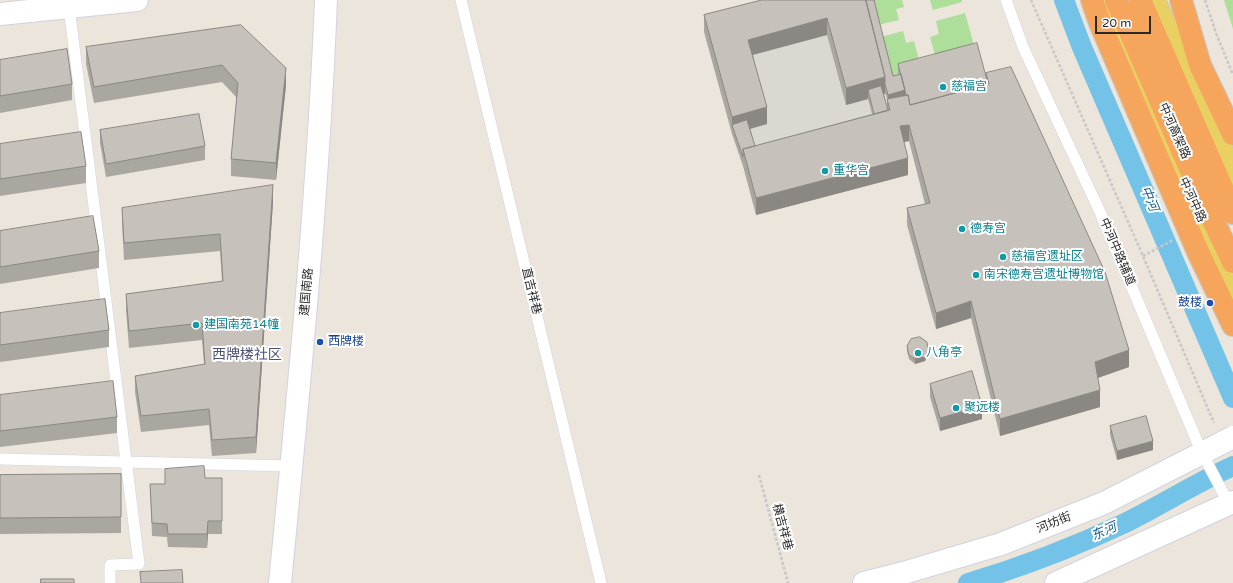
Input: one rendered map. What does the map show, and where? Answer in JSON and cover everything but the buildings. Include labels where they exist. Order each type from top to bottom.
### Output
[{"type":"highway","points":[[1092,0],[1100,24],[1198,252],[1233,325]]},
{"type":"highway","name":"中河高架路","points":[[1116,0],[1212,218],[1233,262]]},
{"type":"highway","name":"中河高架路","points":[[1140,0],[1233,213]]},
{"type":"highway","points":[[1182,0],[1200,65],[1233,134]]},
{"type":"main road","name":"中河中路","points":[[1105,0],[1172,157],[1233,290]]},
{"type":"main road","points":[[1154,0],[1233,175]]},
{"type":"street","points":[[0,14],[137,0]]},
{"type":"street","name":"建国南路","points":[[280,583],[297,410],[323,90],[326,0]]},
{"type":"street","name":"河坊街","points":[[864,583],[900,574],[1000,544],[1104,503],[1206,451],[1224,432]]},
{"type":"street","points":[[1062,582],[1232,506]]},
{"type":"lane","name":"直吉祥巷","points":[[460,0],[601,583]]},
{"type":"lane","name":"中河中路辅道","points":[[1006,0],[1023,47],[1100,212],[1232,506]]},
{"type":"lane","points":[[69,7],[139,564],[110,565],[110,583]]},
{"type":"lane","points":[[0,459],[291,466]]},
{"type":"path","points":[[1031,0],[1143,256],[1224,432]]},
{"type":"path","points":[[1205,0],[1216,33],[1233,74]]},
{"type":"path","points":[[1143,256],[1179,237]]},
{"type":"path","name":"横吉祥巷","points":[[759,475],[788,583]]},
{"type":"green space","points":[[902,0],[904,7],[896,9],[899,20],[878,25],[872,1]]},
{"type":"green space","points":[[930,0],[962,0],[962,2],[933,10]]},
{"type":"green space","points":[[1224,0],[1233,0],[1233,29]]},
{"type":"green space","points":[[965,13],[977,56],[935,55],[930,37],[939,34],[936,21]]},
{"type":"green space","points":[[903,31],[906,43],[914,41],[919,60],[909,75],[891,79],[881,37]]},
{"type":"shaded area","points":[[827,35],[846,104],[868,99],[876,130],[757,162],[747,130],[767,124],[748,56]]},
{"type":"waterway","name":"中河","points":[[1064,0],[1081,45],[1233,398]]},
{"type":"waterway","name":"东河","points":[[968,583],[1028,563],[1106,532],[1233,466]]},
{"type":"place","name":"慈福宫","points":[[943,87]]},
{"type":"place","name":"重华宫","points":[[825,171]]},
{"type":"place","name":"德寿宫","points":[[962,229]]},
{"type":"place","name":"慈福宫遗址区","points":[[1003,257]]},
{"type":"place","name":"南宋德寿宫遗址博物馆","points":[[976,275]]},
{"type":"place","name":"鼓楼","points":[[1210,303]]},
{"type":"place","name":"建国南苑14幢","points":[[196,325]]},
{"type":"place","name":"西牌楼","points":[[320,342]]},
{"type":"place","name":"八角亭","points":[[918,353]]},
{"type":"place","name":"聚远楼","points":[[956,408]]},
{"type":"district","name":"西牌楼社区","points":[[247,355]]}]
